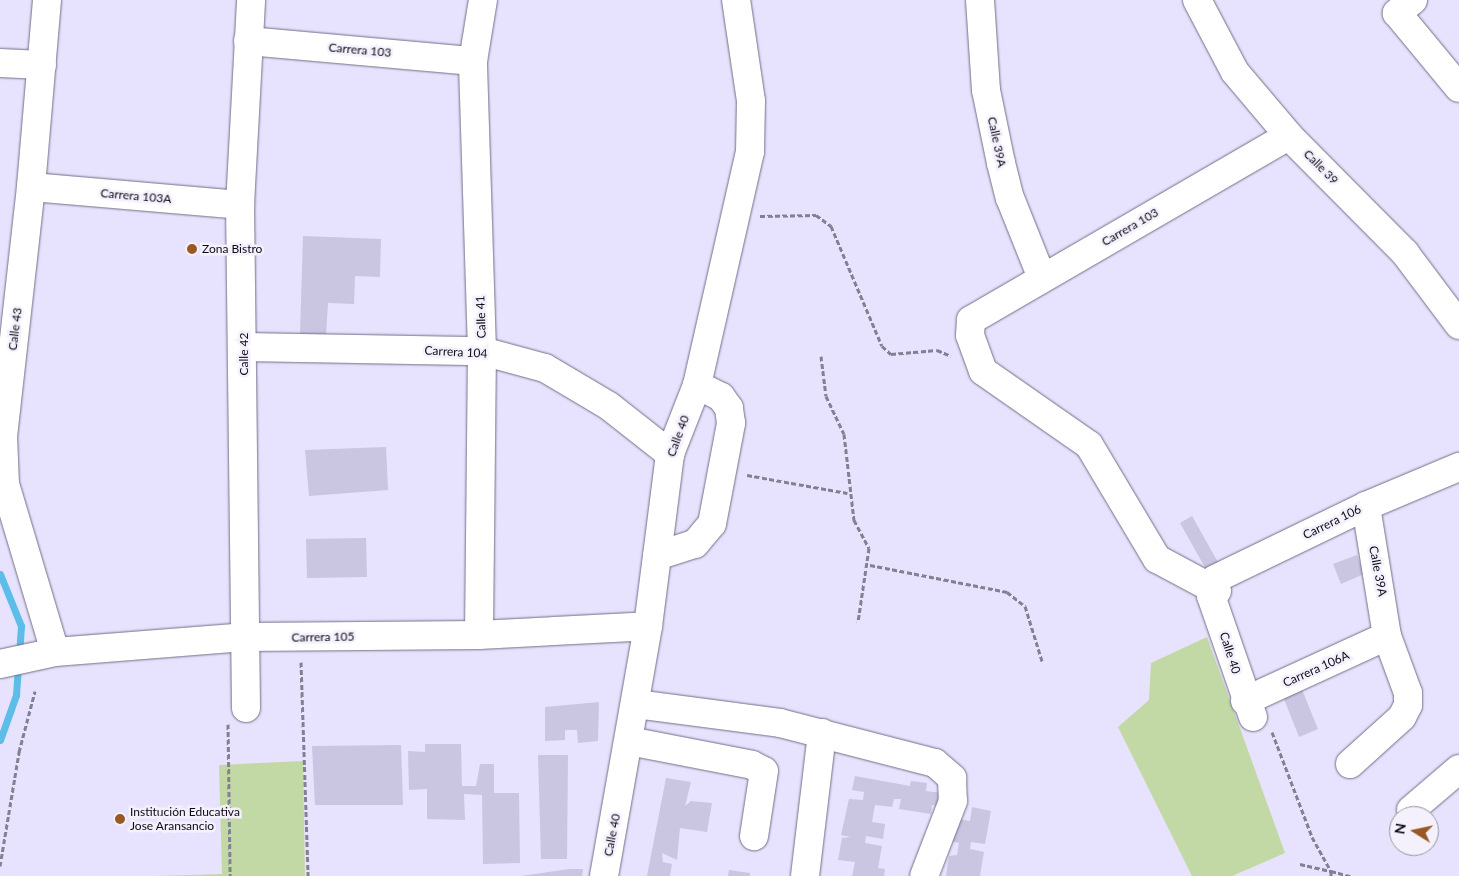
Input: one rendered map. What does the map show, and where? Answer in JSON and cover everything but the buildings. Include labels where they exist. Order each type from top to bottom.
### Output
[{"type":"street","name":"Calle 43","points":[[47,0],[31,187],[4,455],[5,484],[55,652]]},
{"type":"street","name":"Calle 42","points":[[237,713],[247,637],[244,347],[240,205],[251,0]]},
{"type":"street","name":"Calle 41","points":[[479,634],[482,351],[473,61],[483,0]]},
{"type":"street","name":"Calle 40","points":[[604,876],[636,704],[670,454],[697,385],[736,219],[752,119],[736,0]]},
{"type":"street","name":"Calle 39A","points":[[980,0],[986,90],[1001,164],[1010,198],[1042,278]]},
{"type":"street","name":"Calle 39","points":[[1197,0],[1235,72],[1289,136],[1405,253],[1459,325]]},
{"type":"street","points":[[1413,0],[1397,13],[1459,88]]},
{"type":"street","name":"Carrera 103","points":[[248,41],[473,61]]},
{"type":"street","points":[[0,63],[42,64]]},
{"type":"street","name":"Carrera 103","points":[[983,371],[970,335],[971,320],[1289,136]]},
{"type":"street","name":"Carrera 103A","points":[[31,187],[240,205]]},
{"type":"street","name":"Carrera 104","points":[[244,347],[482,351],[545,368],[608,406],[670,454]]},
{"type":"street","points":[[983,371],[1089,445],[1157,559],[1214,589]]},
{"type":"street","points":[[657,556],[695,544],[705,536],[712,524],[722,471],[729,408],[721,398],[697,385]]},
{"type":"street","name":"Carrera 106","points":[[1214,589],[1215,579],[1366,506],[1459,467]]},
{"type":"street","name":"Calle 39A","points":[[1350,764],[1402,716],[1408,706],[1408,693],[1387,636],[1366,506]]},
{"type":"street","name":"Calle 40","points":[[1214,589],[1252,704]]},
{"type":"street","name":"Carrera 105","points":[[4,664],[55,652],[247,637],[479,634],[648,626]]},
{"type":"street","name":"Carrera 106A","points":[[1252,704],[1387,636]]},
{"type":"street","points":[[636,704],[780,723],[935,763],[952,778],[953,800],[924,876]]},
{"type":"street","points":[[805,876],[822,733]]},
{"type":"street","points":[[629,741],[752,765],[764,771],[754,836]]},
{"type":"street","points":[[1416,806],[1459,769]]},
{"type":"path","points":[[736,219],[816,215],[831,226],[882,346],[892,354],[937,350],[983,371]]},
{"type":"path","points":[[821,356],[826,396],[844,434],[847,493],[854,520],[869,548],[870,565],[858,622]]},
{"type":"path","points":[[722,471],[847,493]]},
{"type":"path","points":[[870,565],[1008,592],[1025,606],[1042,661]]},
{"type":"path","points":[[300,637],[308,876]]},
{"type":"path","points":[[0,866],[19,752],[35,690]]},
{"type":"path","points":[[1252,704],[1312,837],[1331,871],[1331,876]]},
{"type":"path","points":[[230,876],[237,713]]},
{"type":"path","points":[[1300,864],[1350,876]]},
{"type":"green space","points":[[1207,637],[1285,853],[1232,876],[1192,876],[1118,727],[1149,700],[1151,663]]},
{"type":"green space","points":[[303,761],[305,876],[157,876],[222,874],[219,765]]},
{"type":"waterway","points":[[0,574],[21,626],[19,655]]},
{"type":"waterway","points":[[0,740],[16,695],[18,665]]},
{"type":"place","name":"Zona Bistro","points":[[192,249]]},
{"type":"place","name":"Institución Educativa Jose Aransancio","points":[[120,819]]}]
